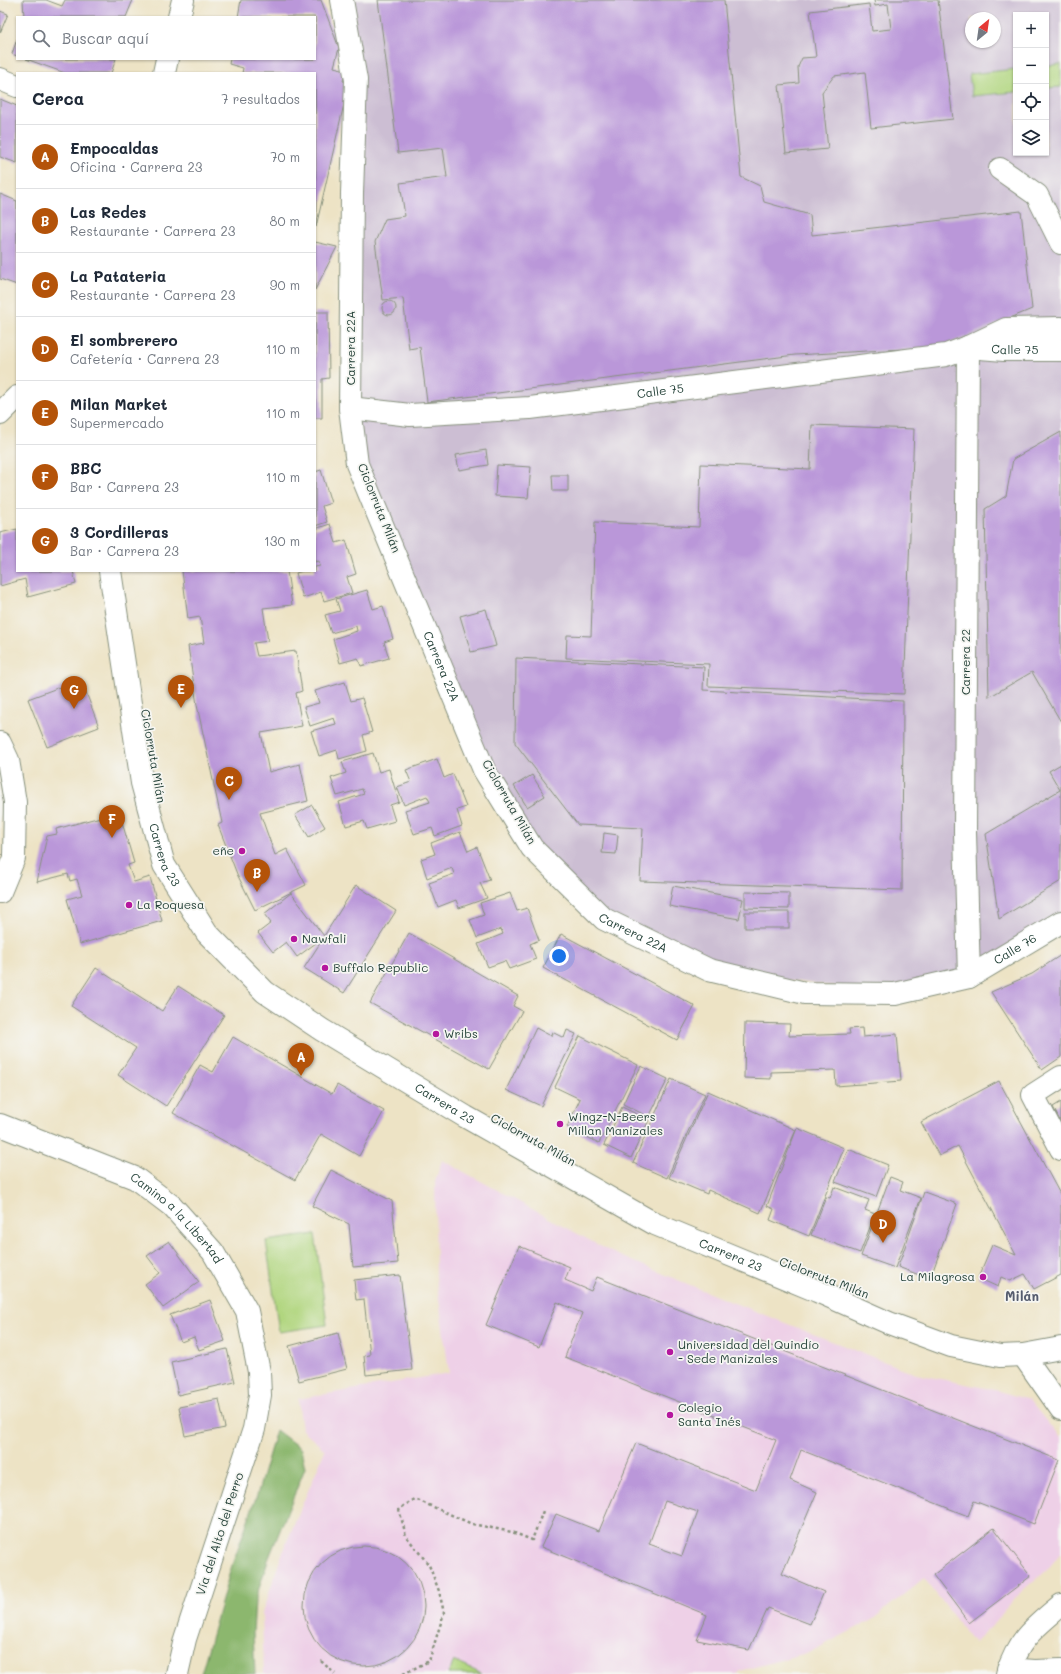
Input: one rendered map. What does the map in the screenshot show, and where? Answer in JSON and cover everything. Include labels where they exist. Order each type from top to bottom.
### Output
[{"type":"street","points":[[179,16],[183,0]]},
{"type":"street","name":"Carrera 22A","points":[[342,0],[356,80],[352,193],[350,408],[357,464],[484,770],[532,848],[604,919],[709,970],[805,993],[894,994],[969,977]]},
{"type":"street","points":[[164,72],[167,60]]},
{"type":"street","points":[[0,79],[16,86]]},
{"type":"street","points":[[1000,168],[1037,195],[1061,243]]},
{"type":"street","name":"Calle 75","points":[[350,408],[410,415],[530,408],[946,355],[968,347],[1006,329],[1061,328]]},
{"type":"street","name":"Calle 75","points":[[968,347],[1004,350],[1061,350]]},
{"type":"street","name":"Carrera 22","points":[[968,347],[965,832],[969,977]]},
{"type":"street","points":[[0,414],[16,398]]},
{"type":"street","name":"Carrera 23","points":[[110,572],[142,783],[164,866],[207,934],[265,992],[322,1030],[466,1117],[654,1224],[817,1291],[888,1323],[951,1346],[1000,1356],[1024,1355],[1061,1348]]},
{"type":"street","points":[[0,743],[8,760],[15,802],[14,858],[0,892]]},
{"type":"street","name":"Calle 76","points":[[969,977],[1061,922]]},
{"type":"street","points":[[1061,1077],[1033,1095],[1061,1149]]},
{"type":"street","name":"Camino a la Libertad","points":[[0,1125],[135,1178],[172,1206],[213,1252],[247,1311],[258,1372],[260,1394]]},
{"type":"street","points":[[1024,1355],[1061,1409]]},
{"type":"street","name":"Vía del Alto del Perro","points":[[177,1674],[186,1639],[254,1429],[260,1394]]},
{"type":"street","points":[[1061,1605],[1033,1628],[1022,1640],[1007,1672],[1061,1670]]},
{"type":"path","points":[[403,1674],[429,1661],[444,1613],[439,1592],[429,1565],[406,1536],[398,1509],[415,1499],[472,1524],[512,1532],[532,1540],[543,1511]]},
{"type":"path","points":[[321,1661],[335,1674]]},
{"type":"shaded area","points":[[342,0],[1061,0],[1061,921],[969,977],[895,994],[709,970],[604,919],[532,848],[357,486],[352,193]]},
{"type":"shaded area","name":"Colegio Santa Inés","points":[[442,1160],[611,1252],[721,1298],[916,1374],[995,1390],[1029,1400],[1061,1439],[1061,1551],[1059,1555],[1047,1570],[1014,1599],[992,1626],[974,1643],[924,1578],[872,1620],[810,1652],[740,1671],[736,1674],[264,1674],[262,1613],[283,1551],[325,1450],[302,1430],[298,1399],[449,1373],[436,1277],[435,1182]]},
{"type":"green space","points":[[1061,64],[1061,87],[1049,88],[1049,66]]},
{"type":"green space","points":[[1013,69],[1013,92],[972,96],[969,74]]},
{"type":"green space","points":[[315,1234],[327,1325],[279,1332],[266,1241]]},
{"type":"green space","points":[[276,1430],[301,1449],[305,1468],[268,1560],[255,1601],[253,1632],[255,1674],[201,1674],[231,1568],[258,1492]]},
{"type":"green space","points":[[454,1661],[482,1674],[448,1674]]},
{"type":"building","points":[[23,0],[46,0],[62,6],[65,0],[133,0],[126,16],[24,16]]},
{"type":"building","points":[[241,0],[321,0],[339,48],[334,67],[346,70],[343,81],[349,82],[316,227],[316,72],[242,72],[243,68],[229,64],[230,60],[316,60],[316,16],[238,16]]},
{"type":"building","points":[[378,0],[724,0],[741,177],[760,186],[764,202],[810,215],[812,235],[1021,211],[1032,309],[940,347],[795,355],[427,402],[420,347],[409,349],[403,298],[383,300],[375,242],[385,219],[405,216],[400,183],[447,177],[443,148],[398,153]]},
{"type":"building","points":[[874,0],[938,0],[953,119],[871,128],[865,72],[834,76],[822,92],[828,149],[786,153],[779,85],[799,83],[798,67],[802,58],[816,57],[810,11],[869,4],[872,31],[891,29],[888,4],[875,6]]},
{"type":"building","points":[[0,11],[8,14],[0,33]]},
{"type":"building","points":[[16,42],[16,56],[12,54]]},
{"type":"building","points":[[29,60],[116,60],[111,72],[62,72]]},
{"type":"building","points":[[0,99],[16,106],[16,163],[0,157]]},
{"type":"building","points":[[0,194],[16,201],[16,285],[0,279]]},
{"type":"building","points":[[316,242],[337,247],[316,288]]},
{"type":"building","points":[[386,301],[392,301],[396,305],[396,311],[392,315],[386,315],[382,311],[382,305]]},
{"type":"building","points":[[316,312],[328,312],[329,378],[322,379],[322,418],[316,418]]},
{"type":"building","points":[[812,425],[914,429],[904,694],[708,686],[709,664],[566,658],[567,635],[591,636],[595,522],[699,527],[701,464],[810,469]]},
{"type":"building","points":[[1061,432],[1061,722],[1032,672],[989,697],[985,509],[1006,496],[1013,459]]},
{"type":"building","points":[[486,450],[488,465],[459,470],[456,455]]},
{"type":"building","points":[[497,465],[531,467],[528,498],[495,496]]},
{"type":"building","points":[[321,470],[331,503],[322,506],[327,522],[316,526],[316,472]]},
{"type":"building","points":[[552,475],[568,475],[568,491],[553,491]]},
{"type":"building","points":[[330,524],[336,543],[346,540],[356,574],[347,577],[352,593],[324,601],[321,592],[303,598],[296,573],[316,572],[316,567],[320,566],[319,561],[316,562],[316,529]]},
{"type":"building","points":[[16,529],[16,572],[73,572],[76,584],[28,597],[25,579],[0,586],[0,533]]},
{"type":"building","points":[[182,572],[287,572],[292,605],[263,608],[268,641],[254,643],[257,656],[296,651],[302,691],[296,693],[302,726],[261,733],[269,772],[300,764],[308,801],[260,813],[275,855],[287,849],[306,885],[255,910],[237,874],[218,825],[222,823],[197,705],[188,646],[204,643],[200,617],[188,619]]},
{"type":"building","points":[[367,590],[373,609],[383,606],[393,639],[384,642],[389,658],[361,666],[358,658],[340,663],[333,639],[357,631],[356,626],[331,633],[325,615],[340,611],[336,599]]},
{"type":"building","points":[[486,609],[496,646],[471,652],[460,616]]},
{"type":"building","points":[[516,658],[704,667],[703,690],[903,701],[902,890],[640,881],[643,828],[578,825],[515,743]]},
{"type":"building","points":[[81,679],[99,727],[47,747],[28,699]]},
{"type":"building","points":[[345,682],[351,701],[362,698],[372,732],[363,735],[367,751],[339,759],[337,750],[319,756],[311,731],[336,724],[334,718],[310,726],[304,707],[319,703],[315,691]]},
{"type":"building","points":[[373,753],[379,772],[389,769],[399,802],[390,805],[395,821],[367,829],[364,821],[346,826],[339,802],[364,794],[362,789],[337,796],[331,778],[346,773],[342,762]]},
{"type":"building","points":[[437,759],[444,778],[453,774],[466,807],[457,810],[462,826],[435,836],[432,828],[414,834],[405,810],[430,802],[427,796],[404,805],[397,787],[411,782],[406,770]]},
{"type":"building","points":[[1061,764],[1061,881],[999,919],[986,834],[1060,790],[1049,771]]},
{"type":"building","points":[[532,775],[545,796],[527,807],[514,786]]},
{"type":"building","points":[[312,805],[325,827],[309,837],[295,815]]},
{"type":"building","points":[[119,812],[134,863],[128,865],[134,882],[150,877],[162,921],[80,944],[67,899],[82,895],[77,879],[70,881],[68,874],[37,882],[47,836],[57,834],[56,829]]},
{"type":"building","points":[[460,832],[468,851],[477,847],[490,880],[480,883],[487,898],[459,908],[456,900],[438,907],[429,883],[454,874],[452,868],[427,878],[421,859],[435,854],[431,843]]},
{"type":"building","points":[[604,833],[618,835],[616,854],[602,853]]},
{"type":"building","points":[[356,885],[396,911],[344,993],[304,968],[324,937],[297,957],[286,942],[273,952],[258,933],[271,923],[264,914],[291,893],[324,936]]},
{"type":"building","points":[[673,886],[743,899],[739,919],[669,906]]},
{"type":"building","points":[[745,892],[789,893],[789,909],[745,908]]},
{"type":"building","points":[[510,893],[517,911],[527,908],[539,940],[530,944],[536,959],[509,969],[505,961],[488,967],[478,944],[503,934],[501,929],[477,938],[470,920],[484,915],[480,903]]},
{"type":"building","points":[[745,912],[789,912],[789,928],[745,928]]},
{"type":"building","points":[[409,933],[518,996],[513,1006],[522,1011],[489,1069],[370,1003]]},
{"type":"building","points":[[561,934],[695,1006],[677,1040],[543,968]]},
{"type":"building","points":[[1061,955],[1061,1057],[1042,1070],[991,992],[1032,974]]},
{"type":"building","points":[[96,968],[162,1011],[178,986],[224,1015],[166,1106],[118,1075],[136,1048],[71,1006]]},
{"type":"building","points":[[745,1023],[790,1024],[789,1036],[850,1034],[849,1029],[862,1028],[863,1037],[897,1034],[901,1081],[836,1086],[835,1070],[771,1072],[771,1079],[744,1078]]},
{"type":"building","points":[[536,1028],[551,1036],[552,1032],[564,1038],[567,1030],[576,1034],[541,1106],[506,1090]]},
{"type":"building","points":[[580,1036],[638,1065],[599,1143],[567,1127],[580,1099],[555,1087]]},
{"type":"building","points":[[233,1037],[332,1094],[337,1085],[384,1111],[359,1156],[321,1134],[295,1180],[173,1113],[200,1065],[213,1072]]},
{"type":"building","points":[[641,1066],[668,1079],[649,1117],[623,1104]]},
{"type":"building","points":[[671,1079],[705,1094],[667,1178],[633,1163]]},
{"type":"building","points":[[999,1081],[1061,1196],[1061,1275],[1034,1289],[1025,1274],[1010,1281],[1001,1277],[998,1287],[978,1278],[992,1245],[1016,1255],[958,1146],[939,1156],[921,1122]]},
{"type":"building","points":[[708,1091],[796,1130],[760,1213],[708,1190],[707,1194],[669,1178]]},
{"type":"building","points":[[1061,1102],[1061,1123],[1053,1107]]},
{"type":"building","points":[[622,1107],[649,1120],[631,1158],[604,1145]]},
{"type":"building","points":[[797,1128],[844,1148],[809,1236],[770,1220],[774,1209],[767,1206]]},
{"type":"building","points":[[848,1149],[888,1165],[876,1197],[835,1182]]},
{"type":"building","points":[[331,1170],[392,1201],[398,1263],[353,1267],[349,1224],[312,1206]]},
{"type":"building","points":[[890,1177],[903,1182],[900,1190],[921,1198],[895,1268],[861,1256]]},
{"type":"building","points":[[834,1187],[869,1200],[865,1210],[875,1214],[860,1253],[811,1235],[826,1197],[830,1198]]},
{"type":"building","points":[[924,1192],[957,1204],[930,1279],[898,1267]]},
{"type":"building","points":[[169,1241],[199,1282],[163,1308],[145,1284],[160,1273],[147,1256]]},
{"type":"building","points":[[519,1246],[570,1267],[565,1280],[591,1291],[597,1277],[1059,1460],[1034,1524],[974,1501],[968,1516],[801,1450],[790,1480],[817,1492],[782,1574],[824,1592],[810,1624],[768,1608],[749,1650],[697,1640],[707,1615],[541,1547],[556,1514],[599,1531],[636,1443],[756,1490],[776,1440],[565,1357],[582,1313],[557,1302],[539,1347],[486,1325]],"holes":[[[665,1501],[698,1512],[682,1556],[649,1544]]]},
{"type":"building","points":[[400,1275],[412,1370],[366,1375],[364,1356],[370,1355],[364,1299],[356,1300],[354,1280]]},
{"type":"building","points":[[210,1300],[225,1341],[199,1350],[194,1337],[181,1342],[170,1315]]},
{"type":"building","points":[[338,1333],[347,1369],[299,1381],[289,1346]]},
{"type":"building","points":[[227,1349],[235,1382],[178,1395],[171,1362]]},
{"type":"building","points":[[219,1399],[225,1428],[185,1436],[179,1407]]},
{"type":"building","points":[[994,1528],[1031,1576],[969,1623],[933,1575]]},
{"type":"building","points":[[364,1546],[387,1550],[407,1563],[420,1583],[424,1606],[420,1629],[407,1649],[387,1662],[364,1666],[341,1662],[321,1649],[308,1629],[304,1606],[308,1583],[321,1563],[341,1550]]},
{"type":"place","name":"Milan Market","points":[[181,708]]},
{"type":"place","name":"3 Cordilleras","points":[[74,709]]},
{"type":"place","name":"La Patateria","points":[[229,800]]},
{"type":"place","name":"BBC","points":[[112,838]]},
{"type":"place","name":"eñe","points":[[242,851]]},
{"type":"place","name":"Las Redes","points":[[257,892]]},
{"type":"place","name":"La Roquesa","points":[[129,905]]},
{"type":"place","name":"Nawfali","points":[[294,939]]},
{"type":"place","name":"Buffalo Republic","points":[[325,968]]},
{"type":"place","name":"Wribs","points":[[436,1034]]},
{"type":"place","name":"Empocaldas","points":[[301,1076]]},
{"type":"place","name":"Wingz-N-Beers Millan Manizales","points":[[560,1124]]},
{"type":"place","name":"El sombrerero","points":[[883,1243]]},
{"type":"place","name":"La Milagrosa","points":[[983,1277]]},
{"type":"place","name":"Universidad del Quindío - Sede Manizales","points":[[670,1352]]},
{"type":"place","name":"Colegio Santa Inés","points":[[670,1415]]},
{"type":"district","name":"Milán","points":[[1022,1296]]}]
